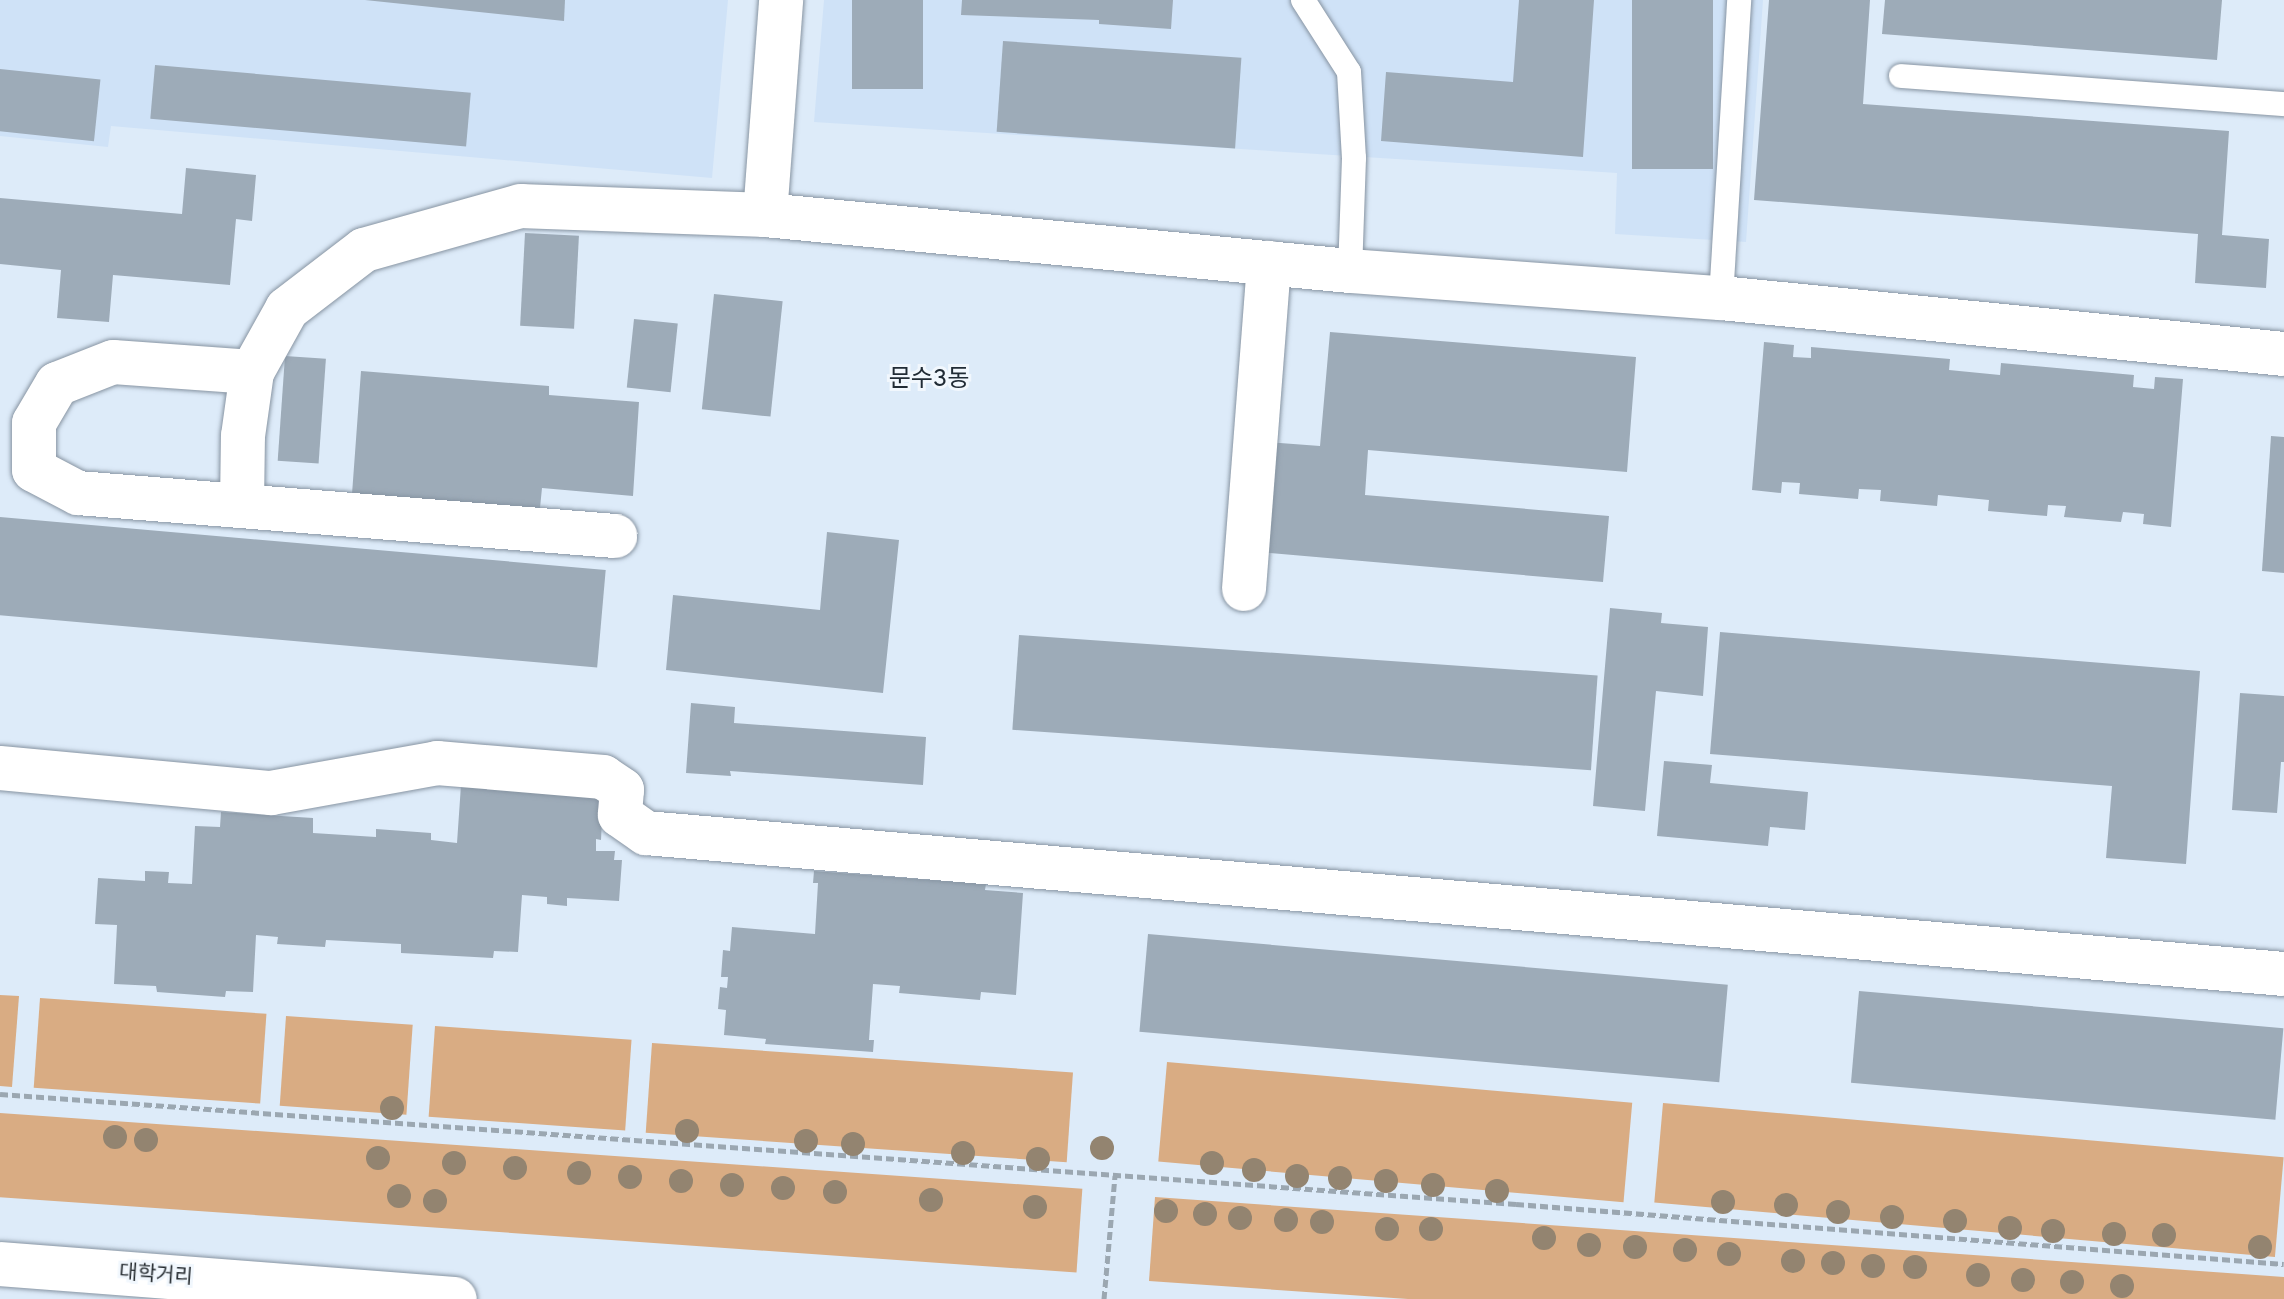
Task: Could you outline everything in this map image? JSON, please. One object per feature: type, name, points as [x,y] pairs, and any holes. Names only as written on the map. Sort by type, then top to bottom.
[{"type":"street","points":[[765,215],[781,0]]},
{"type":"street","points":[[242,505],[243,436],[252,372],[287,309],[364,250],[521,206],[765,215],[1350,271],[1721,298],[2284,354]]},
{"type":"street","points":[[1244,589],[1269,263]]},
{"type":"street","points":[[252,372],[113,362],[57,384],[34,423],[34,470],[78,493],[615,536]]},
{"type":"street","points":[[0,768],[271,793],[437,763],[603,777],[622,790],[620,815],[646,833],[2284,974]]},
{"type":"street","name":"대학거리","points":[[0,1264],[455,1299]]},
{"type":"lane","points":[[1303,0],[1349,72],[1354,158],[1350,271]]},
{"type":"lane","points":[[1721,298],[1739,0]]},
{"type":"lane","points":[[1901,76],[2284,104]]},
{"type":"path","points":[[0,1094],[2284,1264]]},
{"type":"path","points":[[1104,1299],[1115,1175]]},
{"type":"shaded area","points":[[0,0],[728,0],[712,178],[111,126],[108,147],[0,136]]},
{"type":"shaded area","points":[[824,0],[1763,0],[1746,242],[1615,234],[1617,173],[814,122]]},
{"type":"shaded area","points":[[0,995],[19,996],[12,1087],[0,1086]]},
{"type":"shaded area","points":[[40,998],[266,1014],[260,1104],[34,1088]]},
{"type":"shaded area","points":[[286,1016],[413,1025],[406,1115],[280,1106]]},
{"type":"shaded area","points":[[435,1026],[632,1040],[625,1131],[429,1117]]},
{"type":"shaded area","points":[[652,1043],[1073,1072],[1067,1162],[646,1133]]},
{"type":"shaded area","points":[[1167,1062],[1632,1103],[1624,1202],[1158,1162]]},
{"type":"shaded area","points":[[1663,1103],[2284,1157],[2275,1257],[1654,1203]]},
{"type":"shaded area","points":[[0,1113],[1082,1189],[1076,1272],[0,1197]]},
{"type":"shaded area","points":[[1155,1197],[2284,1277],[2284,1299],[1408,1299],[1149,1281]]},
{"type":"building","points":[[365,0],[565,0],[564,21]]},
{"type":"building","points":[[852,0],[923,0],[923,89],[852,89]]},
{"type":"building","points":[[962,0],[1173,0],[1171,29],[1099,24],[1099,20],[961,15]]},
{"type":"building","points":[[1519,0],[1594,0],[1583,157],[1381,141],[1386,72],[1513,82]]},
{"type":"building","points":[[1632,0],[1713,0],[1713,169],[1632,169]]},
{"type":"building","points":[[1769,0],[1870,0],[1863,104],[2229,131],[2222,235],[2269,239],[2266,288],[2195,283],[2198,234],[1754,200]]},
{"type":"building","points":[[1885,0],[2222,0],[2217,60],[1882,34]]},
{"type":"building","points":[[1003,41],[1241,58],[1235,148],[997,132]]},
{"type":"building","points":[[155,65],[471,93],[466,146],[150,119]]},
{"type":"building","points":[[0,69],[100,80],[94,141],[0,131]]},
{"type":"building","points":[[186,168],[256,175],[252,221],[236,219],[230,285],[113,275],[109,322],[57,318],[61,270],[0,264],[0,198],[182,214]]},
{"type":"building","points":[[525,233],[579,236],[574,329],[520,326]]},
{"type":"building","points":[[714,294],[783,301],[770,417],[702,409]]},
{"type":"building","points":[[634,319],[678,324],[671,392],[627,388]]},
{"type":"building","points":[[1330,332],[1636,357],[1627,472],[1368,450],[1365,495],[1609,516],[1603,582],[1258,552],[1267,442],[1320,446]]},
{"type":"building","points":[[1764,342],[1794,345],[1793,357],[1811,358],[1811,347],[1950,359],[1949,370],[2000,375],[2001,363],[2134,375],[2133,387],[2154,389],[2155,377],[2183,379],[2171,527],[2143,524],[2144,514],[2123,512],[2121,522],[2064,517],[2066,506],[2048,505],[2047,516],[1988,511],[1989,500],[1938,495],[1937,506],[1880,501],[1881,490],[1859,489],[1858,499],[1799,494],[1800,483],[1782,482],[1781,493],[1752,490]]},
{"type":"building","points":[[285,356],[326,359],[319,464],[278,461]]},
{"type":"building","points":[[361,371],[549,386],[549,395],[639,402],[633,496],[542,488],[540,508],[352,494]]},
{"type":"building","points":[[2271,436],[2284,437],[2284,573],[2262,571]]},
{"type":"building","points":[[0,517],[606,570],[597,668],[0,615]]},
{"type":"building","points":[[827,532],[899,540],[883,693],[666,670],[673,595],[820,610]]},
{"type":"building","points":[[1610,608],[1662,613],[1661,623],[1708,627],[1703,696],[1656,691],[1645,811],[1593,806]]},
{"type":"building","points":[[1720,632],[2200,671],[2186,864],[2106,858],[2112,786],[1710,754]]},
{"type":"building","points":[[1019,635],[1598,675],[1591,770],[1012,730]]},
{"type":"building","points":[[2240,693],[2284,696],[2284,762],[2281,762],[2277,813],[2232,810]]},
{"type":"building","points":[[691,703],[735,707],[734,723],[926,737],[923,785],[730,771],[731,776],[686,773]]},
{"type":"building","points":[[1664,761],[1712,765],[1710,783],[1808,792],[1805,830],[1770,827],[1768,846],[1657,836]]},
{"type":"building","points":[[461,785],[599,794],[603,800],[601,840],[596,839],[596,851],[615,851],[614,860],[622,860],[619,901],[567,898],[567,906],[547,904],[547,897],[522,895],[518,952],[494,951],[493,958],[401,953],[401,944],[326,940],[325,947],[277,944],[278,937],[256,935],[253,992],[226,991],[225,997],[157,992],[156,986],[114,984],[117,925],[95,924],[98,878],[145,881],[145,871],[169,872],[168,883],[192,884],[195,826],[220,827],[221,812],[313,818],[313,833],[376,837],[376,829],[431,833],[431,840],[457,843]]},
{"type":"building","points":[[814,871],[986,884],[985,890],[1023,893],[1016,995],[981,992],[980,1000],[899,993],[900,986],[873,984],[869,1040],[874,1040],[873,1052],[765,1044],[766,1039],[724,1035],[726,1010],[718,1009],[720,987],[727,988],[728,977],[721,977],[723,950],[730,951],[732,927],[815,934],[818,883],[813,883]]},
{"type":"building","points":[[1148,934],[1728,985],[1719,1082],[1139,1032]]},
{"type":"building","points":[[1859,991],[2283,1028],[2275,1120],[1851,1083]]},
{"type":"district","name":"문수3동","points":[[929,381]]}]
